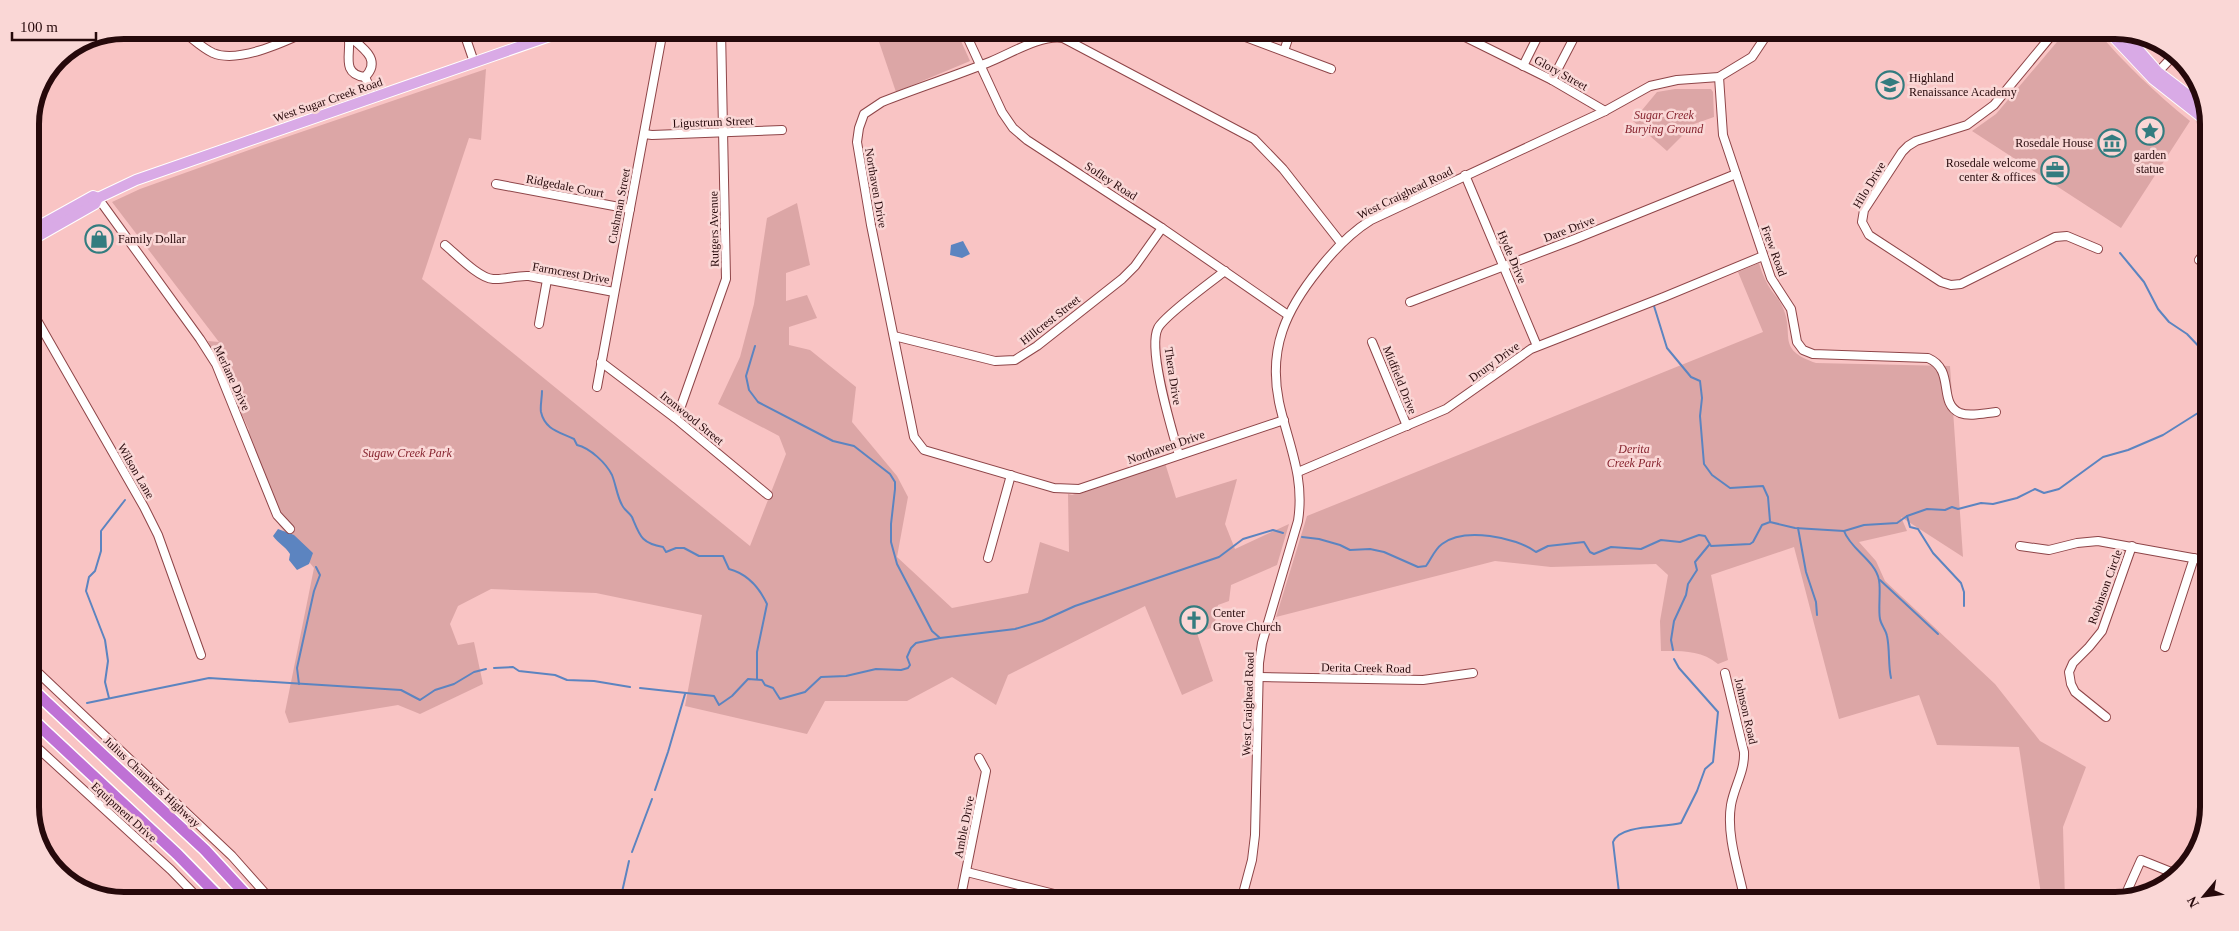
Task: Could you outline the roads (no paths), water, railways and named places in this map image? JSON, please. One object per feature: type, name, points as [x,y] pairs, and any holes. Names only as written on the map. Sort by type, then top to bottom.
[{"type":"highway","name":"Julius Chambers Highway","points":[[39,695],[205,850],[244,892]]},
{"type":"highway","points":[[39,725],[177,854],[214,892]]},
{"type":"main road","name":"West Sugar Creek Road","points":[[39,236],[95,204],[98,198],[136,180],[541,39]]},
{"type":"main road","points":[[2115,39],[2153,79],[2200,117]]},
{"type":"main road","points":[[2130,40],[2158,72],[2198,102]]},
{"type":"main road","name":"West Sugar Creek Road","points":[[39,226],[93,196],[98,198]]},
{"type":"street","points":[[194,39],[213,52],[229,56],[242,55],[286,39]]},
{"type":"street","points":[[349,39],[348,63],[352,71],[359,76],[365,76]]},
{"type":"street","points":[[354,39],[370,55],[373,61],[372,67],[365,76]]},
{"type":"street","points":[[466,39],[474,62]]},
{"type":"street","name":"Cushman Street","points":[[597,387],[662,39]]},
{"type":"street","name":"Rutgers Avenue","points":[[675,418],[722,295],[726,279],[721,39]]},
{"type":"street","name":"Sofley Road","points":[[968,39],[1002,112],[1013,128],[1027,140],[1162,228],[1288,315]]},
{"type":"street","name":"Northaven Drive","points":[[1046,39],[875,105],[864,114],[858,128],[857,142],[860,164],[914,437],[919,447],[932,453],[1059,489],[1079,489],[1284,420]]},
{"type":"street","name":"Northaven Drive","points":[[1065,39],[1254,139],[1282,169],[1341,243]]},
{"type":"street","points":[[1254,39],[1331,69]]},
{"type":"street","points":[[1284,51],[1288,39]]},
{"type":"street","name":"Glory Street","points":[[1470,39],[1552,80],[1605,110]]},
{"type":"street","points":[[1523,66],[1536,39]]},
{"type":"street","points":[[1552,80],[1573,39]]},
{"type":"street","name":"West Craighead Road","points":[[1243,892],[1252,860],[1255,835],[1260,653],[1266,625],[1298,521],[1301,496],[1298,472],[1276,385],[1275,364],[1279,341],[1288,315],[1312,278],[1341,243],[1354,232],[1386,212],[1605,110],[1650,86],[1661,83],[1719,77],[1752,57],[1764,39]]},
{"type":"street","name":"Hilo Drive","points":[[2049,39],[1983,116],[1957,130],[1916,142],[1902,152],[1864,210],[1862,222],[1869,235],[1941,282],[1951,285],[1961,284],[2055,237],[2067,236],[2098,249]]},
{"type":"street","points":[[2158,72],[2170,59]]},
{"type":"street","points":[[365,76],[374,97]]},
{"type":"street","name":"Frew Road","points":[[1719,77],[1723,135],[1771,278],[1791,309],[1794,333],[1797,342],[1803,350],[1813,354],[1928,358],[1937,364],[1944,374],[1948,398],[1953,408],[1966,414],[1996,412]]},
{"type":"street","name":"Ligustrum Street","points":[[644,134],[782,130]]},
{"type":"street","name":"Dare Drive","points":[[1410,302],[1736,174]]},
{"type":"street","name":"Hyde Drive","points":[[1465,175],[1537,346]]},
{"type":"street","name":"Ridgedale Court","points":[[496,184],[630,209]]},
{"type":"street","name":"Merlane Drive","points":[[98,198],[206,347],[225,383],[277,515],[290,529]]},
{"type":"street","name":"Hillcrest Street","points":[[894,336],[996,361],[1015,360],[1122,279],[1135,266],[1162,228]]},
{"type":"street","name":"Farmcrest Drive","points":[[444,245],[486,277],[500,279],[520,275],[614,292]]},
{"type":"street","name":"Drury Drive","points":[[1298,472],[1454,405],[1515,359],[1537,346],[1763,256]]},
{"type":"street","name":"Thera Drive","points":[[1179,455],[1162,389],[1157,350],[1157,330],[1167,318],[1225,271]]},
{"type":"street","points":[[539,324],[547,280]]},
{"type":"street","name":"Wilson Lane","points":[[39,324],[148,513],[158,535],[201,655]]},
{"type":"street","name":"Midfield Drive","points":[[1372,342],[1406,426]]},
{"type":"street","name":"Ironwood Street","points":[[602,362],[675,418],[768,495]]},
{"type":"street","points":[[988,558],[1010,475]]},
{"type":"street","points":[[2020,546],[2057,550],[2088,541],[2132,546]]},
{"type":"street","name":"Robinson Circle","points":[[2106,717],[2087,704],[2075,692],[2071,684],[2069,672],[2073,663],[2102,631],[2132,546],[2200,559]]},
{"type":"street","points":[[2165,647],[2194,558]]},
{"type":"street","name":"Derita Creek Road","points":[[1259,677],[1423,680],[1473,673]]},
{"type":"street","name":"Johnson Road","points":[[1725,673],[1744,752],[1744,763],[1734,792],[1730,814],[1744,892]]},
{"type":"street","points":[[39,674],[232,856],[264,892]]},
{"type":"street","name":"Equipment Drive","points":[[39,749],[171,870],[192,892]]},
{"type":"street","name":"Amble Drive","points":[[962,892],[986,771],[979,758]]},
{"type":"street","points":[[2127,892],[2141,860],[2170,872]]},
{"type":"street","points":[[967,872],[1046,892]]},
{"type":"water","points":[[963,241],[970,254],[962,258],[950,255],[951,245]]},
{"type":"water","points":[[278,529],[294,535],[313,553],[309,564],[297,570],[289,560],[290,554],[288,551],[273,536]]},
{"type":"waterway","points":[[2120,253],[2144,282],[2158,309],[2169,322],[2187,334],[2200,348]]},
{"type":"waterway","points":[[1654,306],[1667,348],[1691,377],[1700,381],[1702,398],[1700,416],[1704,464],[1712,475],[1730,488],[1763,486],[1768,497],[1770,521]]},
{"type":"waterway","points":[[755,346],[746,376],[749,390],[758,402],[833,441],[854,446],[890,474],[895,482],[891,542],[897,564],[932,631],[940,638]]},
{"type":"waterway","points":[[542,391],[541,412],[546,423],[554,430],[574,439],[577,445],[592,453],[606,466],[612,475],[623,507],[632,517],[642,538],[663,547],[666,552],[676,548],[684,548],[699,556],[723,556],[729,569],[742,574],[760,592],[767,604],[757,652],[757,679]]},
{"type":"waterway","points":[[1302,537],[1319,539],[1350,550],[1370,549],[1384,552],[1418,567],[1426,566],[1435,551],[1442,544],[1463,536],[1476,535],[1503,538],[1536,552],[1548,546],[1584,542],[1590,552],[1594,554],[1611,547],[1641,549],[1661,540],[1680,542],[1699,535],[1705,536],[1711,546],[1750,544],[1762,525],[1770,522],[1795,528],[1844,531],[1864,525],[1897,523],[1907,516],[1927,509],[1945,510],[1952,507],[1958,509],[1981,503],[1993,504],[2017,498],[2035,489],[2044,493],[2059,489],[2103,457],[2128,450],[2163,435],[2200,412]]},
{"type":"waterway","points":[[109,698],[105,682],[108,661],[105,640],[86,591],[89,577],[95,571],[101,551],[101,531],[125,500]]},
{"type":"waterway","points":[[1907,516],[1910,527],[1918,529],[1933,553],[1961,583],[1964,592],[1964,606]]},
{"type":"waterway","points":[[1798,528],[1806,572],[1816,602],[1817,615]]},
{"type":"waterway","points":[[640,688],[714,696],[719,705],[732,696],[748,679],[762,680],[765,685],[773,688],[780,699],[805,692],[821,677],[846,676],[876,669],[901,670],[908,668],[910,665],[907,657],[911,648],[916,643],[940,638],[1015,629],[1042,621],[1075,606],[1219,557],[1243,539],[1273,530],[1283,533]]},
{"type":"waterway","points":[[1844,531],[1847,538],[1877,573],[1880,589],[1879,615],[1887,636],[1891,678]]},
{"type":"waterway","points":[[1673,650],[1671,640],[1674,621],[1686,595],[1688,584],[1697,570],[1695,562],[1709,545]]},
{"type":"waterway","points":[[299,684],[297,668],[314,591],[320,575],[316,567]]},
{"type":"waterway","points":[[1880,580],[1938,634]]},
{"type":"waterway","points":[[1619,892],[1613,842],[1617,836],[1633,829],[1681,823],[1697,791],[1705,769],[1713,762],[1718,712],[1679,668],[1674,659]]},
{"type":"waterway","points":[[494,668],[513,667],[519,671],[555,675],[567,680],[594,681],[630,687]]},
{"type":"waterway","points":[[87,703],[209,678],[401,690],[420,700],[435,690],[454,684],[474,672],[486,669]]},
{"type":"waterway","points":[[655,790],[685,694]]},
{"type":"waterway","points":[[632,852],[652,799]]},
{"type":"waterway","points":[[622,892],[629,861]]},
{"type":"place","name":"Highland Renaissance Academy","points":[[1890,85]]},
{"type":"place","name":"garden statue","points":[[2150,131]]},
{"type":"place","name":"Rosedale House","points":[[2112,143]]},
{"type":"place","name":"Rosedale welcome center & offices","points":[[2055,170]]},
{"type":"place","name":"Family Dollar","points":[[99,239]]},
{"type":"place","name":"Center Grove Church","points":[[1194,620]]},
{"type":"park label","name":"Sugar Creek Burying Ground","points":[[1664,122]]},
{"type":"park label","name":"Sugaw Creek Park","points":[[407,453]]},
{"type":"park label","name":"Derita Creek Park","points":[[1634,456]]}]
